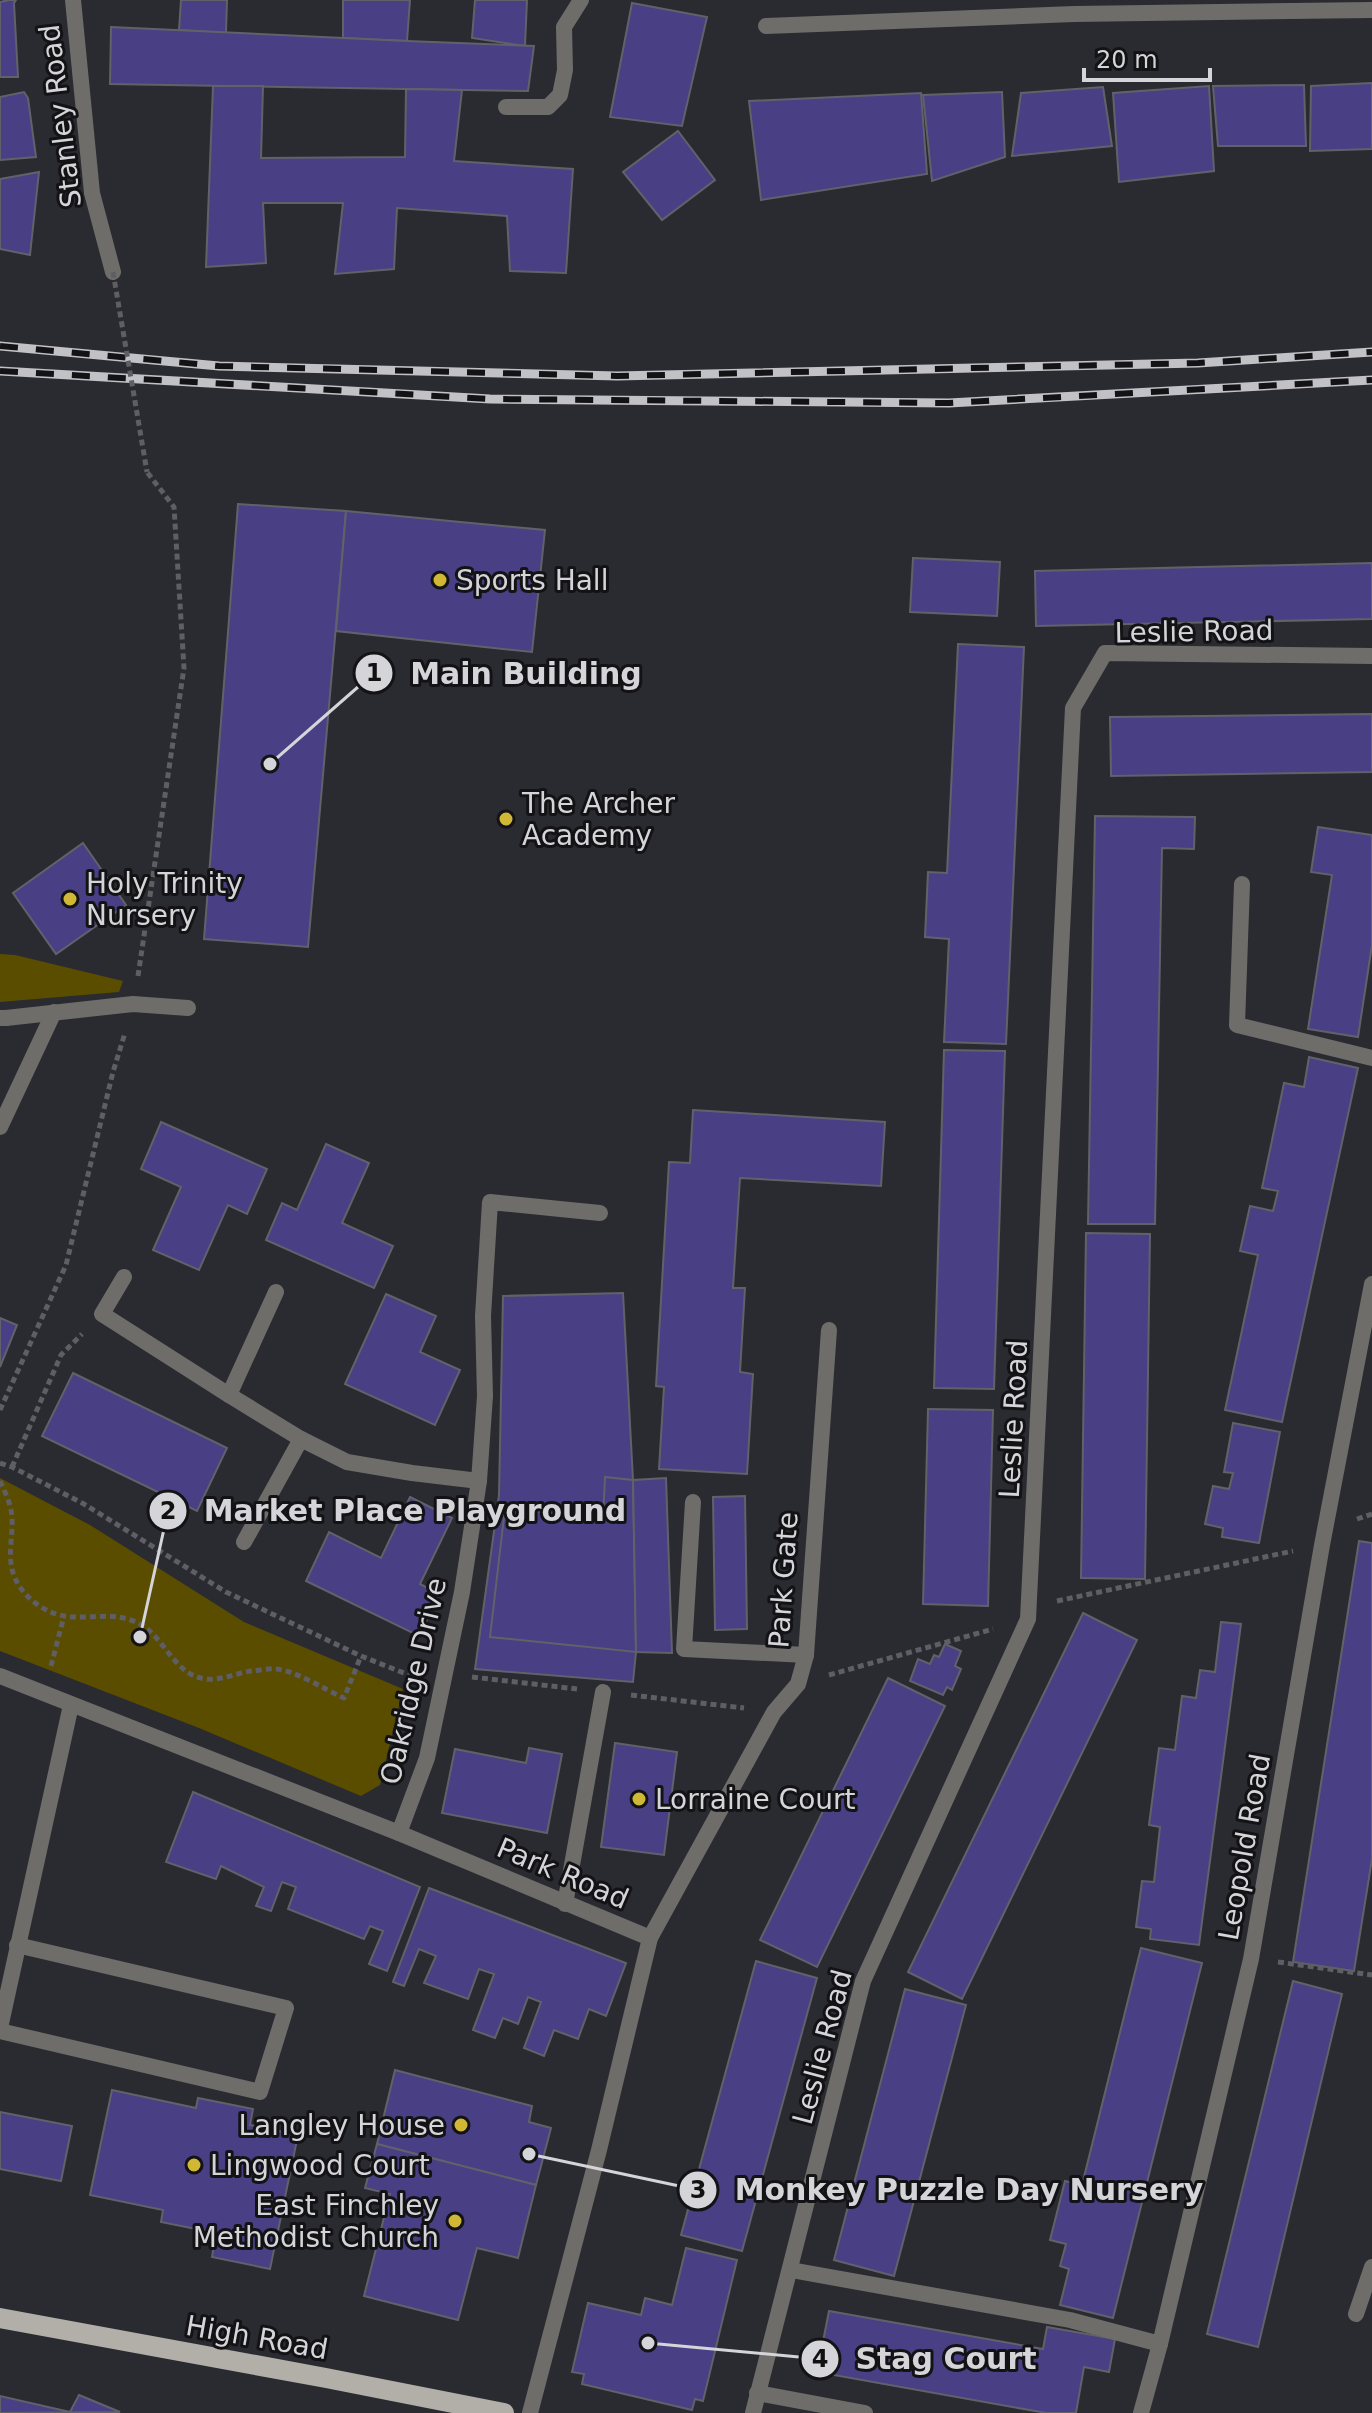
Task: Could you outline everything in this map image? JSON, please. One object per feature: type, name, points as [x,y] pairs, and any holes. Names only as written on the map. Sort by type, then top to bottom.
[{"type":"main road","name":"High Road","points":[[0,2318],[504,2413]]},
{"type":"street","name":"Stanley Road","points":[[73,0],[92,193],[113,272]]},
{"type":"street","points":[[506,107],[548,107],[560,95],[565,70],[564,27],[581,0]]},
{"type":"street","points":[[766,26],[1073,7],[1372,10]]},
{"type":"street","name":"Leslie Road","points":[[753,2413],[863,1981],[1029,1613],[1073,708],[1105,653],[1372,656]]},
{"type":"street","points":[[1242,884],[1237,1025],[1372,1058]]},
{"type":"street","points":[[3,1018],[133,1004],[188,1008]]},
{"type":"street","points":[[0,1127],[54,1012]]},
{"type":"street","name":"Oakridge Drive","points":[[399,1833],[427,1758],[462,1592],[479,1481],[485,1396],[483,1316],[490,1202],[600,1213]]},
{"type":"street","points":[[124,1277],[102,1314],[301,1439],[347,1462],[479,1481]]},
{"type":"street","name":"Leopold Road","points":[[1141,2413],[1251,1959],[1322,1545],[1372,1284]]},
{"type":"street","points":[[229,1395],[276,1292]]},
{"type":"street","name":"Park Gate","points":[[650,1938],[774,1712],[798,1684],[806,1655],[829,1330]]},
{"type":"street","points":[[244,1542],[301,1439]]},
{"type":"street","points":[[693,1502],[684,1649],[806,1655]]},
{"type":"street","name":"Park Road","points":[[0,1676],[399,1833],[650,1938],[596,2163],[530,2413]]},
{"type":"street","points":[[565,1904],[603,1692]]},
{"type":"street","points":[[17,1945],[286,2008],[260,2092],[0,2029],[17,1945],[71,1705]]},
{"type":"street","points":[[1356,2314],[1372,2267]]},
{"type":"street","points":[[791,2270],[1070,2320],[1160,2344]]},
{"type":"street","points":[[757,2393],[865,2413]]},
{"type":"path","points":[[0,1410],[66,1265],[113,1072],[133,1004],[184,668],[174,507],[147,472],[113,272]]},
{"type":"path","points":[[12,1467],[61,1355],[102,1314]]},
{"type":"path","points":[[0,1463],[84,1504],[226,1592],[361,1656],[417,1678],[445,1676]]},
{"type":"path","points":[[0,1481],[11,1510],[11,1565],[19,1586],[47,1610],[64,1616],[106,1615],[136,1622],[156,1636],[189,1674],[204,1678],[220,1679],[248,1671],[276,1669],[344,1698],[361,1656]]},
{"type":"path","points":[[798,1684],[1029,1613],[1322,1545]]},
{"type":"path","points":[[49,1670],[64,1616]]},
{"type":"path","points":[[1251,1959],[1372,1975]]},
{"type":"shaded area","points":[[0,954],[123,981],[119,992],[0,1002]]},
{"type":"shaded area","points":[[0,1478],[90,1525],[244,1622],[403,1689],[380,1785],[361,1796],[199,1728],[0,1651]]},
{"type":"building","points":[[16,0],[18,77],[0,77],[0,2]]},
{"type":"building","points":[[181,0],[227,0],[226,33],[179,30]]},
{"type":"building","points":[[343,0],[410,0],[407,41],[343,38]]},
{"type":"building","points":[[475,0],[527,0],[525,46],[472,38]]},
{"type":"building","points":[[632,3],[707,17],[682,126],[610,117]]},
{"type":"building","points":[[111,27],[534,46],[528,91],[110,84]]},
{"type":"building","points":[[1372,83],[1372,149],[1310,151],[1311,86]]},
{"type":"building","points":[[1304,85],[1306,146],[1218,146],[1213,86]]},
{"type":"building","points":[[213,86],[263,86],[261,158],[405,157],[406,89],[462,90],[454,161],[573,169],[566,273],[510,271],[507,216],[397,208],[394,269],[335,274],[343,203],[263,203],[266,263],[206,267]]},
{"type":"building","points":[[1209,86],[1214,171],[1119,182],[1113,93]]},
{"type":"building","points":[[1103,87],[1112,146],[1012,156],[1021,93]]},
{"type":"building","points":[[24,92],[28,98],[36,157],[0,160],[0,97]]},
{"type":"building","points":[[1002,92],[1005,157],[932,181],[923,95]]},
{"type":"building","points":[[921,93],[927,174],[761,200],[749,101]]},
{"type":"building","points":[[678,131],[715,180],[662,220],[623,172]]},
{"type":"building","points":[[39,172],[30,255],[0,249],[0,179]]},
{"type":"building","points":[[238,504],[346,511],[308,947],[204,939]]},
{"type":"building","name":"Sports Hall","points":[[346,511],[545,530],[532,652],[336,631]]},
{"type":"building","points":[[913,558],[1000,562],[997,616],[910,612]]},
{"type":"building","points":[[1372,563],[1372,619],[1036,626],[1035,571]]},
{"type":"building","points":[[958,644],[1024,647],[1006,1044],[944,1042],[949,939],[925,937],[928,872],[947,873]]},
{"type":"building","points":[[1372,714],[1372,772],[1111,776],[1110,717]]},
{"type":"building","points":[[1095,816],[1195,817],[1194,849],[1162,848],[1155,1224],[1088,1224]]},
{"type":"building","points":[[1318,827],[1372,835],[1372,945],[1358,1037],[1308,1029],[1332,875],[1311,872]]},
{"type":"building","name":"Holy Trinity Nursery","points":[[83,843],[126,905],[56,954],[13,893]]},
{"type":"building","points":[[944,1050],[1005,1051],[994,1389],[934,1388]]},
{"type":"building","points":[[1309,1057],[1358,1068],[1282,1422],[1225,1410],[1258,1255],[1240,1251],[1250,1206],[1273,1211],[1278,1191],[1262,1188],[1284,1083],[1304,1087]]},
{"type":"building","points":[[693,1110],[885,1122],[881,1186],[740,1178],[733,1288],[745,1288],[740,1372],[753,1374],[747,1474],[659,1469],[664,1387],[656,1386],[669,1162],[690,1163]]},
{"type":"building","points":[[161,1122],[267,1169],[247,1214],[228,1205],[199,1270],[153,1250],[181,1187],[141,1169]]},
{"type":"building","points":[[326,1144],[369,1163],[342,1223],[393,1246],[374,1288],[266,1240],[282,1203],[297,1210]]},
{"type":"building","points":[[1086,1233],[1150,1234],[1145,1579],[1081,1578]]},
{"type":"building","points":[[623,1293],[633,1480],[636,1652],[633,1682],[475,1669],[499,1495],[503,1296]]},
{"type":"building","points":[[386,1294],[436,1316],[420,1352],[460,1370],[435,1425],[345,1384]]},
{"type":"building","points":[[0,1318],[17,1325],[0,1367]]},
{"type":"building","points":[[73,1373],[227,1448],[197,1511],[42,1436]]},
{"type":"building","points":[[928,1409],[993,1410],[988,1606],[923,1604]]},
{"type":"building","points":[[1233,1423],[1280,1432],[1259,1543],[1222,1537],[1223,1528],[1205,1524],[1213,1486],[1229,1489],[1233,1473],[1224,1472]]},
{"type":"building","points":[[605,1477],[633,1480],[636,1652],[490,1637],[505,1508],[603,1519]]},
{"type":"building","points":[[666,1478],[672,1653],[636,1652],[633,1480]]},
{"type":"building","points":[[745,1496],[747,1629],[715,1630],[713,1497]]},
{"type":"building","points":[[410,1497],[452,1518],[420,1584],[439,1594],[419,1636],[306,1581],[329,1532],[381,1558]]},
{"type":"building","points":[[1359,1541],[1372,1543],[1372,1859],[1354,1971],[1293,1962]]},
{"type":"building","points":[[1083,1613],[1137,1640],[962,1999],[908,1972]]},
{"type":"building","points":[[1221,1622],[1241,1624],[1199,1945],[1150,1939],[1151,1929],[1136,1927],[1142,1881],[1154,1882],[1160,1827],[1149,1825],[1159,1748],[1175,1750],[1182,1696],[1196,1698],[1200,1670],[1215,1672]]},
{"type":"building","points":[[945,1644],[961,1651],[955,1666],[961,1669],[952,1690],[947,1687],[943,1695],[910,1681],[918,1659],[930,1664],[934,1655],[939,1657]]},
{"type":"building","points":[[888,1678],[945,1706],[817,1967],[760,1940]]},
{"type":"building","name":"Lorraine Court","points":[[615,1743],[677,1752],[664,1855],[601,1847]]},
{"type":"building","points":[[529,1748],[562,1754],[547,1833],[442,1813],[455,1749],[526,1763]]},
{"type":"building","points":[[193,1792],[420,1887],[387,1971],[369,1964],[383,1931],[370,1926],[364,1939],[288,1909],[296,1887],[282,1882],[271,1911],[256,1906],[264,1887],[221,1866],[216,1879],[166,1862]]},
{"type":"building","points":[[429,1888],[626,1963],[606,2016],[589,2009],[578,2039],[554,2030],[544,2056],[524,2048],[541,2002],[528,1997],[518,2024],[503,2018],[495,2038],[473,2030],[494,1974],[479,1969],[468,1999],[424,1983],[436,1956],[419,1949],[404,1986],[393,1982]]},
{"type":"building","points":[[1141,1948],[1202,1963],[1113,2318],[1060,2305],[1069,2269],[1060,2266],[1066,2244],[1050,2240],[1065,2181],[1082,2185]]},
{"type":"building","points":[[756,1961],[817,1978],[742,2251],[681,2235]]},
{"type":"building","points":[[1293,1981],[1342,1994],[1258,2347],[1207,2334]]},
{"type":"building","points":[[905,1989],[966,2005],[894,2276],[834,2260]]},
{"type":"building","name":"Langley House","points":[[395,2070],[532,2106],[529,2122],[551,2128],[536,2185],[377,2144]]},
{"type":"building","name":"Lingwood Court","points":[[112,2090],[196,2108],[198,2098],[253,2109],[250,2125],[298,2135],[270,2269],[212,2257],[216,2233],[161,2222],[163,2210],[90,2195]]},
{"type":"building","points":[[0,2112],[72,2126],[61,2181],[0,2169]]},
{"type":"building","name":"East Finchley Methodist Church","points":[[377,2144],[536,2185],[518,2258],[477,2248],[458,2320],[364,2296],[390,2194],[365,2188]]},
{"type":"building","points":[[686,2248],[737,2260],[703,2401],[695,2399],[692,2410],[582,2384],[584,2374],[572,2372],[588,2303],[641,2315],[645,2298],[672,2305]]},
{"type":"building","points":[[829,2311],[1043,2349],[1047,2327],[1115,2339],[1109,2372],[1084,2367],[1076,2413],[1046,2413],[817,2372]]},
{"type":"building","points":[[79,2395],[120,2412],[0,2413],[0,2396],[70,2412]]},
{"type":"railway","points":[[0,346],[219,366],[617,376],[1198,363],[1372,352]]},
{"type":"railway","points":[[0,371],[490,399],[949,403],[1372,380]]},
{"type":"place","name":"Sports Hall","points":[[440,580]]},
{"type":"place","name":"Main Building","points":[[270,764]]},
{"type":"place","name":"The Archer Academy","points":[[506,819]]},
{"type":"place","name":"Holy Trinity Nursery","points":[[70,899]]},
{"type":"place","name":"Market Place Playground","points":[[140,1637]]},
{"type":"place","name":"Lorraine Court","points":[[639,1799]]},
{"type":"place","name":"Langley House","points":[[461,2125]]},
{"type":"place","name":"Monkey Puzzle Day Nursery","points":[[529,2154]]},
{"type":"place","name":"Lingwood Court","points":[[194,2165]]},
{"type":"place","name":"East Finchley Methodist Church","points":[[455,2221]]},
{"type":"place","name":"Stag Court","points":[[648,2343]]}]
